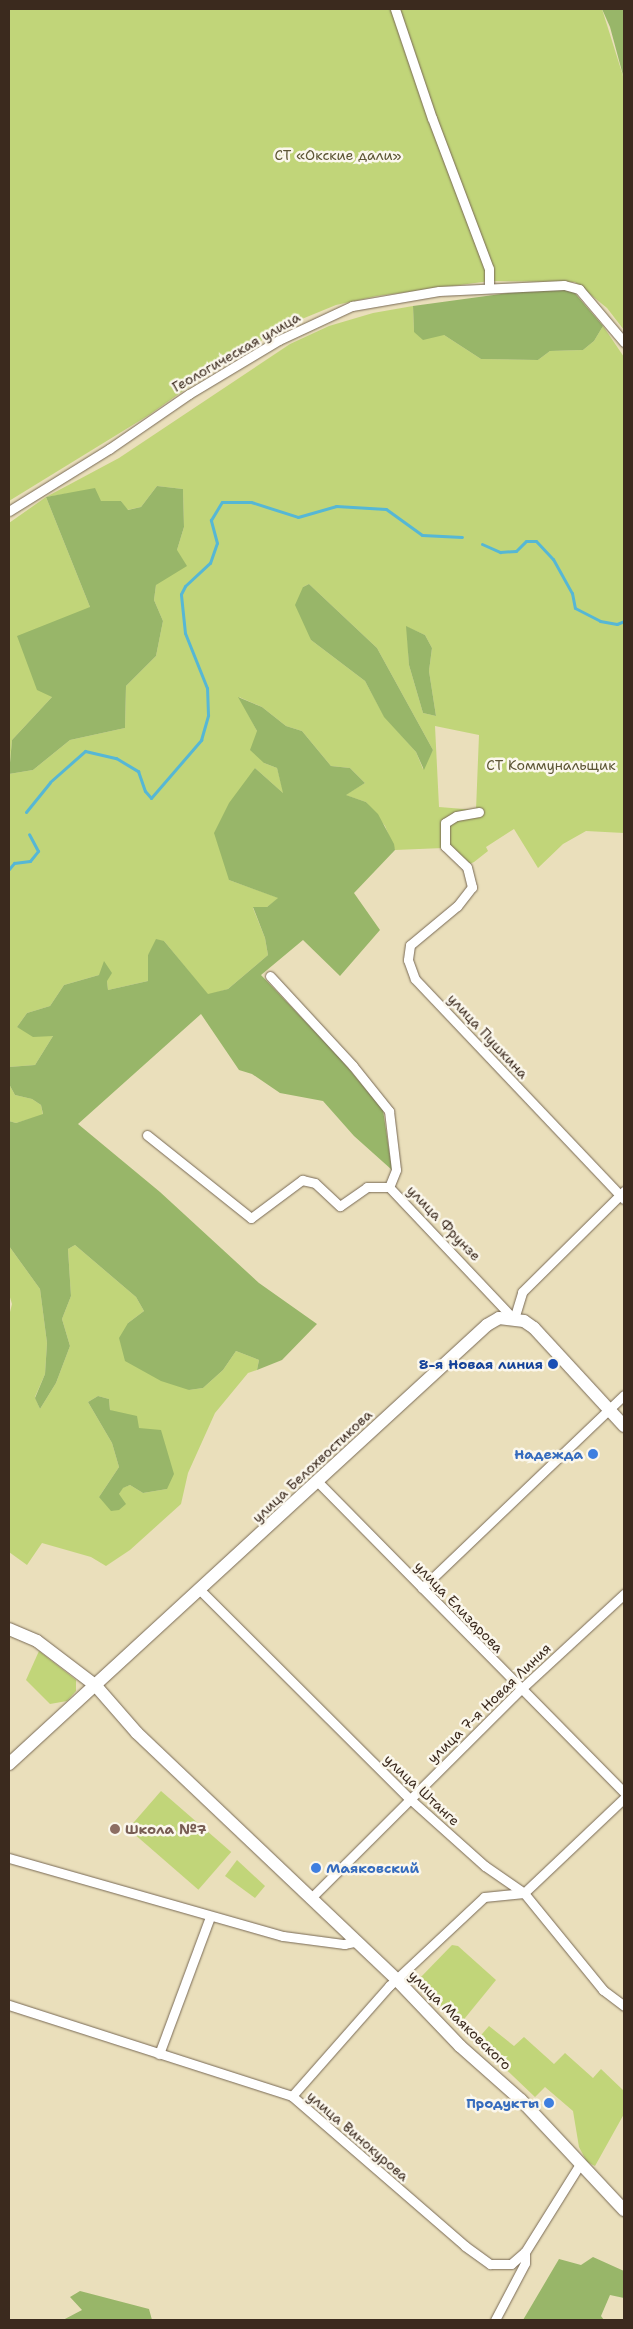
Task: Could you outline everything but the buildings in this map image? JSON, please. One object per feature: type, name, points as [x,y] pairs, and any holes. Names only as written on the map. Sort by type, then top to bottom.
[{"type":"street","points":[[396,9],[435,127],[489,269],[489,287]]},
{"type":"street","name":"Геологическая улица","points":[[9,511],[109,449],[189,394],[313,323],[352,306],[439,291],[489,287],[564,285],[580,288],[624,342]]},
{"type":"street","name":"улица Пушкина","points":[[479,812],[456,816],[445,823],[443,838],[446,846],[471,873],[472,887],[457,906],[410,945],[408,960],[415,979],[623,1195]]},
{"type":"street","points":[[270,976],[389,1111],[396,1170],[389,1187]]},
{"type":"street","name":"улица Фрунзе","points":[[147,1136],[251,1218],[302,1180],[315,1183],[340,1206],[367,1186],[389,1187],[514,1318],[534,1328],[624,1426]]},
{"type":"street","points":[[514,1318],[522,1292],[623,1195]]},
{"type":"street","name":"улица Белохвостикова","points":[[9,1764],[201,1591],[487,1325],[499,1318],[514,1318]]},
{"type":"street","points":[[422,1588],[624,1395]]},
{"type":"street","name":"улица Елизарова","points":[[318,1482],[520,1690],[624,1792]]},
{"type":"street","name":"улица Штанге","points":[[201,1591],[410,1799],[485,1866],[524,1893],[603,1990],[624,2006]]},
{"type":"street","name":"улица 7-я Новая Линия","points":[[312,1898],[520,1690],[624,1594]]},
{"type":"street","name":"улица Маяковского","points":[[9,1629],[43,1645],[96,1686],[137,1733],[312,1898],[354,1942],[396,1979],[460,2046],[521,2100],[624,2210]]},
{"type":"street","points":[[292,2096],[396,1979],[484,1896],[524,1893],[624,1798]]},
{"type":"street","points":[[9,1858],[210,1917],[283,1936],[344,1944],[354,1942]]},
{"type":"street","points":[[160,2054],[210,1917]]},
{"type":"street","name":"улица Винокурова","points":[[9,2005],[292,2096],[465,2246],[490,2264],[511,2264],[525,2252],[580,2164]]},
{"type":"street","name":"улица Винокурова","points":[[495,2320],[525,2263],[525,2252]]},
{"type":"green space","name":"СТ «Окские дали»","points":[[9,9],[602,9],[624,79],[624,330],[607,308],[575,282],[490,281],[377,296],[336,305],[297,321],[228,359],[149,415],[9,501]]},
{"type":"green space","points":[[602,9],[624,9],[624,79],[610,27]]},
{"type":"green space","points":[[545,288],[573,291],[603,326],[594,341],[583,350],[550,351],[538,360],[481,359],[444,335],[423,340],[414,332],[413,306]]},
{"type":"green space","name":"СТ Коммунальщик","points":[[413,306],[414,332],[444,335],[481,359],[538,360],[550,351],[583,350],[594,341],[603,326],[624,357],[624,833],[586,831],[563,844],[538,868],[514,829],[486,847],[488,851],[474,862],[461,868],[443,848],[395,850],[385,826],[366,802],[345,795],[365,783],[350,768],[331,766],[302,731],[286,726],[262,707],[239,697],[257,731],[264,763],[277,768],[284,794],[255,768],[229,880],[279,898],[267,907],[253,908],[265,938],[268,955],[228,989],[208,995],[164,941],[148,955],[148,981],[108,990],[107,981],[99,975],[64,985],[50,1006],[27,1013],[17,1027],[53,1036],[35,1065],[9,1067],[9,774],[33,770],[70,740],[125,728],[126,686],[156,656],[163,621],[154,600],[156,585],[177,550],[184,527],[183,489],[157,486],[141,507],[127,510],[121,501],[101,501],[71,493],[46,497],[119,458],[290,344],[329,326],[373,313]],"holes":[[[309,584],[377,648],[433,750],[423,769],[416,752],[384,716],[365,681],[311,640],[303,587]],[[407,627],[425,635],[432,648],[429,671],[436,716],[423,713],[409,665]],[[435,726],[479,735],[476,810],[439,807]]]},
{"type":"green space","points":[[157,486],[183,489],[184,527],[177,550],[187,566],[156,585],[154,600],[163,621],[156,656],[126,686],[125,728],[70,740],[33,770],[9,774],[12,740],[52,697],[37,690],[17,636],[90,607],[46,497],[95,488],[101,501],[121,501],[128,510],[141,507]]},
{"type":"green space","points":[[46,497],[90,607],[52,697],[12,740],[9,771],[9,523]]},
{"type":"green space","points":[[309,584],[377,648],[433,750],[424,770],[416,752],[384,717],[365,681],[311,640],[295,605],[303,587]]},
{"type":"green space","points":[[406,626],[425,635],[432,648],[429,671],[436,716],[423,713],[409,665]]},
{"type":"green space","points":[[238,697],[262,707],[286,726],[302,731],[331,766],[350,768],[365,783],[346,795],[366,802],[378,814],[394,844],[395,850],[354,893],[380,930],[340,976],[303,940],[261,975],[339,1057],[383,1110],[392,1170],[354,1136],[323,1101],[280,1093],[252,1074],[239,1070],[201,1014],[78,1124],[160,1192],[259,1283],[317,1324],[282,1360],[257,1370],[259,1360],[236,1351],[223,1370],[203,1388],[189,1390],[161,1381],[125,1361],[119,1338],[128,1323],[144,1311],[136,1297],[75,1245],[68,1249],[71,1296],[62,1319],[70,1346],[56,1383],[40,1409],[35,1398],[45,1374],[47,1343],[40,1289],[9,1246],[9,1121],[16,1123],[43,1114],[41,1105],[32,1099],[15,1095],[9,1084],[9,1067],[35,1065],[53,1036],[33,1037],[17,1027],[27,1013],[50,1006],[64,985],[99,975],[104,961],[112,973],[107,981],[108,990],[148,981],[148,955],[156,939],[164,941],[208,994],[228,989],[268,955],[265,938],[253,907],[267,907],[278,898],[229,880],[214,833],[229,803],[255,768],[283,793],[277,768],[264,763],[250,750],[257,731]]},
{"type":"green space","points":[[9,1084],[15,1095],[32,1099],[41,1105],[43,1115],[16,1123],[9,1121]]},
{"type":"green space","points":[[75,1245],[136,1297],[144,1311],[128,1323],[189,1390],[203,1388],[223,1370],[236,1351],[259,1360],[257,1370],[248,1373],[215,1413],[188,1473],[181,1504],[130,1550],[106,1566],[91,1557],[42,1543],[27,1565],[9,1552],[9,1316],[12,1304],[9,1294],[9,1246],[40,1289],[47,1343],[45,1374],[35,1397],[40,1409],[56,1383],[70,1346],[62,1319],[71,1296],[68,1249]],"holes":[[[98,1396],[109,1399],[110,1410],[139,1428],[167,1489],[143,1493],[130,1485],[122,1488],[119,1494],[99,1497],[119,1467],[112,1443],[88,1402]]]},
{"type":"green space","points":[[98,1396],[109,1399],[110,1410],[137,1416],[139,1428],[161,1430],[174,1474],[167,1489],[143,1493],[130,1485],[123,1488],[119,1494],[126,1504],[119,1510],[111,1511],[99,1497],[119,1467],[112,1443],[88,1402]]},
{"type":"green space","points":[[39,1651],[76,1680],[76,1691],[67,1701],[50,1704],[26,1680]]},
{"type":"green space","points":[[161,1791],[231,1852],[198,1890],[128,1829]]},
{"type":"green space","points":[[237,1860],[265,1886],[255,1898],[225,1876]]},
{"type":"green space","points":[[452,1945],[458,1946],[496,1980],[461,2023],[433,2000],[419,1979]]},
{"type":"green space","points":[[489,2026],[514,2046],[524,2037],[554,2064],[565,2053],[593,2078],[601,2069],[624,2091],[624,2114],[595,2166],[587,2162],[579,2147],[573,2111],[545,2087],[535,2097],[476,2041]]},
{"type":"green space","points":[[593,2257],[624,2271],[624,2298],[610,2295],[601,2316],[604,2320],[523,2320],[559,2259],[581,2265]]},
{"type":"green space","points":[[80,2291],[149,2309],[152,2320],[63,2320],[82,2310],[70,2297]]},
{"type":"waterway","points":[[26,812],[50,782],[85,751],[116,758],[138,771],[145,791],[151,798],[201,740],[208,715],[207,688],[185,633],[181,594],[185,586],[210,563],[217,543],[211,520],[222,502],[251,502],[298,517],[336,506],[386,509],[422,535],[462,537]]},
{"type":"waterway","points":[[482,544],[500,552],[516,551],[526,541],[536,541],[553,559],[572,593],[575,608],[600,621],[617,624],[624,621]]},
{"type":"waterway","points":[[9,869],[14,863],[30,861],[38,851],[29,834]]},
{"type":"place","name":"8-я Новая линия","points":[[553,1364]]},
{"type":"place","name":"Надежда","points":[[593,1454]]},
{"type":"place","name":"Школа №7","points":[[115,1829]]},
{"type":"place","name":"Маяковский","points":[[316,1868]]},
{"type":"place","name":"Продукты","points":[[549,2103]]}]
